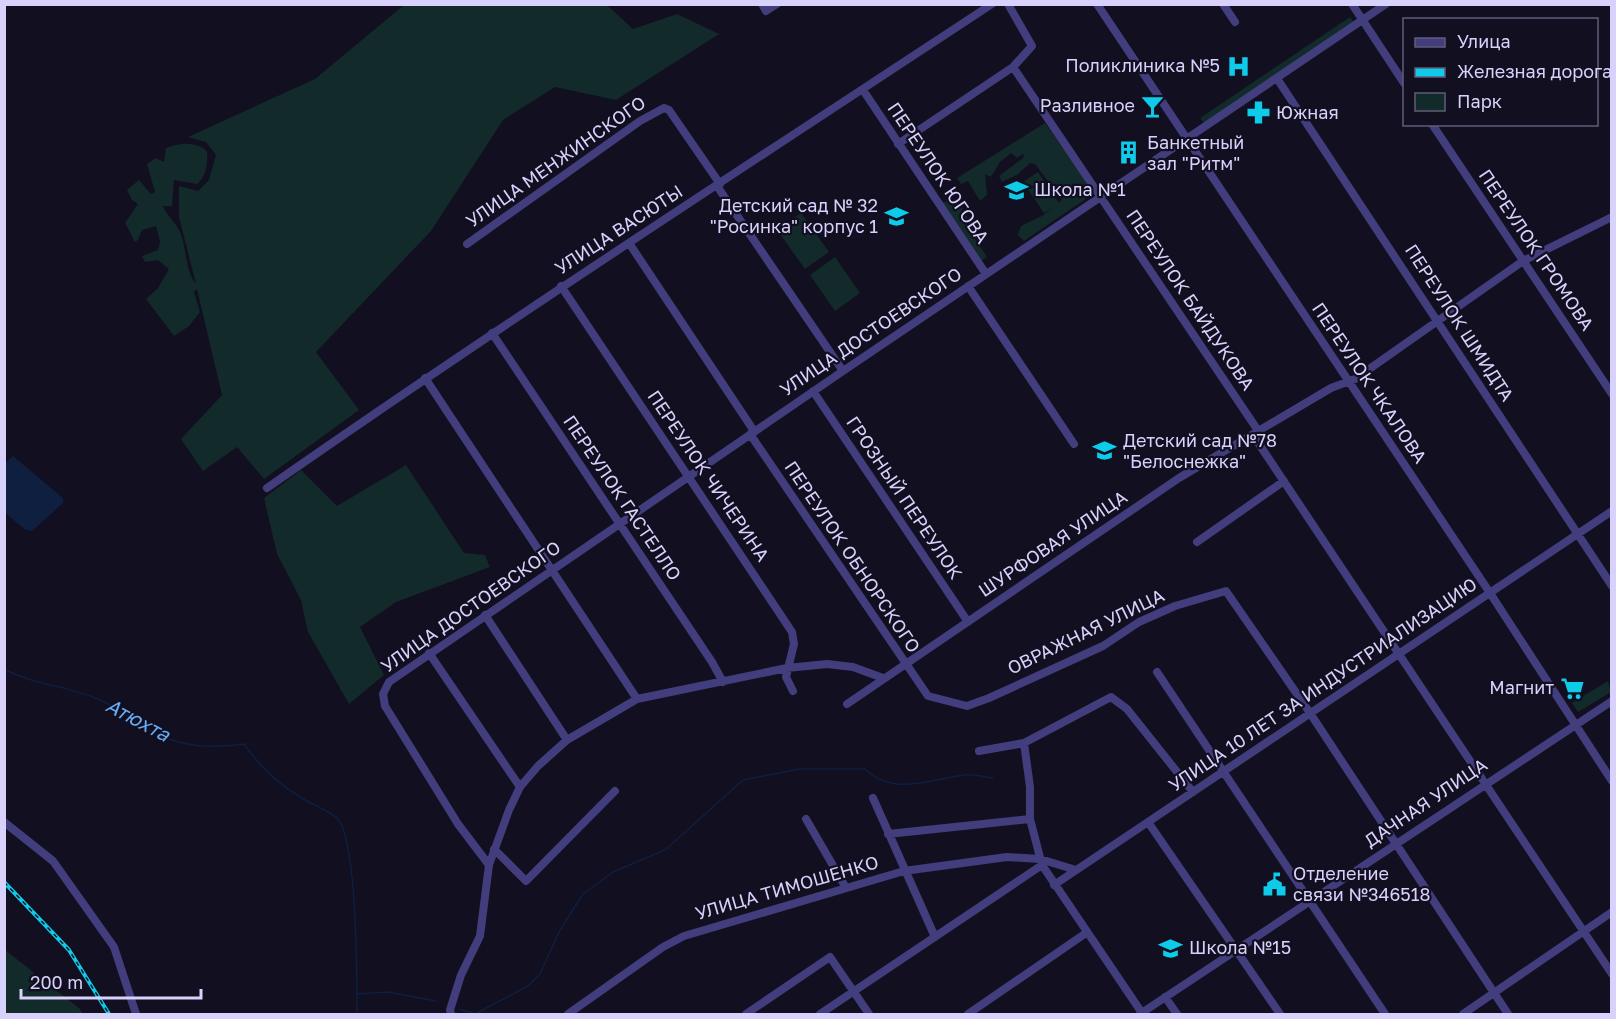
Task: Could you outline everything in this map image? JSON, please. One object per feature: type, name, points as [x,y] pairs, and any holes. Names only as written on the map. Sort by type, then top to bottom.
[{"type":"street","points":[[764,8],[777,4]]},
{"type":"street","name":"УЛИЦА ВАСЮТЫ","points":[[267,488],[561,286],[719,185],[992,4]]},
{"type":"street","points":[[898,144],[1013,67],[1032,46],[1008,4]]},
{"type":"street","name":"ПЕРЕУЛОК ЧКАЛОВА","points":[[1097,4],[1490,593],[1611,781]]},
{"type":"street","points":[[1223,4],[1235,22]]},
{"type":"street","points":[[1352,4],[1403,82]]},
{"type":"street","name":"УЛИЦА ДОСТОЕВСКОГО","points":[[489,865],[458,824],[384,706],[383,694],[389,682],[813,391],[1278,80],[1386,4]]},
{"type":"street","name":"ПЕРЕУЛОК БАЙДУКОВА","points":[[1013,67],[1611,974]]},
{"type":"street","name":"ПЕРЕУЛОК ШМИДТА","points":[[1278,80],[1611,586]]},
{"type":"street","name":"ПЕРЕУЛОК ЮГОВА","points":[[863,90],[986,274]]},
{"type":"street","name":"УЛИЦА МЕНЖИНСКОГО","points":[[467,244],[640,121],[664,108],[669,110],[719,185]]},
{"type":"street","name":"ПЕРЕУЛОК ГРОМОВА","points":[[1433,126],[1611,394]]},
{"type":"street","points":[[719,185],[843,371]]},
{"type":"street","name":"ШУРФОВАЯ УЛИЦА","points":[[847,704],[1179,478],[1347,381],[1356,379],[1523,261],[1611,217]]},
{"type":"street","name":"ПЕРЕУЛОК ОБНОРСКОГО","points":[[629,243],[904,665],[928,696]]},
{"type":"street","name":"ПЕРЕУЛОК ЧИЧЕРИНА","points":[[561,286],[792,632],[794,644],[786,677],[793,691]]},
{"type":"street","points":[[968,286],[1074,444]]},
{"type":"street","name":"ПЕРЕУЛОК ГАСТЕЛЛО","points":[[492,333],[712,662],[723,682]]},
{"type":"street","points":[[425,378],[638,699]]},
{"type":"street","name":"ГРОЗНЫЙ ПЕРЕУЛОК","points":[[813,391],[968,622]]},
{"type":"street","points":[[1197,542],[1284,481]]},
{"type":"street","name":"УЛИЦА 10 ЛЕТ ЗА ИНДУСТРИАЛИЗАЦИЮ","points":[[1054,885],[1611,511]]},
{"type":"street","name":"ОВРАЖНАЯ УЛИЦА","points":[[928,696],[967,706],[1103,646],[1139,622],[1175,606],[1226,591],[1310,713]]},
{"type":"street","points":[[485,615],[567,740]]},
{"type":"street","points":[[429,653],[520,787]]},
{"type":"street","points":[[450,1012],[461,975],[480,936],[489,865],[520,787],[538,766],[567,740],[638,699],[787,668],[827,664],[853,667],[883,678]]},
{"type":"street","points":[[1157,672],[1385,1014]]},
{"type":"street","points":[[979,752],[1024,743],[1112,697],[1127,709],[1193,792]]},
{"type":"street","name":"ДАЧНАЯ УЛИЦА","points":[[1141,1014],[1236,948],[1611,701]]},
{"type":"street","points":[[1310,713],[1508,1014]]},
{"type":"street","points":[[1024,743],[1030,787],[1030,819],[1041,862],[1141,1014]]},
{"type":"street","points":[[494,849],[526,881],[615,791]]},
{"type":"street","points":[[873,798],[935,938]]},
{"type":"street","points":[[806,819],[846,888]]},
{"type":"street","name":"УЛИЦА ТИМОШЕНКО","points":[[888,834],[1030,819]]},
{"type":"street","points":[[4,822],[53,861],[114,947],[136,1014]]},
{"type":"street","points":[[1148,822],[1280,1014]]},
{"type":"street","name":"УЛИЦА ТИМОШЕНКО","points":[[568,1014],[663,947],[684,936],[846,888],[904,872],[1007,857],[1076,870]]},
{"type":"street","points":[[820,1014],[935,938],[1041,862]]},
{"type":"street","points":[[1463,1014],[1611,912]]},
{"type":"street","points":[[968,1014],[1086,933]]},
{"type":"street","points":[[746,1014],[830,957],[869,1014]]},
{"type":"street","points":[[1165,997],[1177,1014]]},
{"type":"green space","points":[[404,5],[607,5],[633,29],[677,14],[719,34],[616,100],[555,87],[503,120],[431,231],[316,352],[359,410],[264,479],[237,447],[203,471],[181,439],[222,395],[197,289],[194,292],[200,312],[189,326],[174,336],[146,299],[158,288],[169,269],[158,260],[145,262],[142,256],[158,250],[160,242],[156,226],[142,230],[135,242],[125,223],[138,204],[132,200],[127,190],[139,180],[151,194],[155,192],[147,164],[156,158],[164,162],[166,148],[187,144],[207,151],[203,177],[197,184],[174,180],[172,206],[163,206],[181,234],[188,267],[196,284],[179,217],[179,186],[198,191],[209,180],[216,155],[206,142],[188,137],[315,79]]},
{"type":"green space","points":[[1350,17],[1355,24],[1205,124],[1200,118]]},
{"type":"green space","points":[[1045,123],[1092,189],[1093,194],[1024,241],[1018,235],[1021,226],[1042,216],[1062,200],[1035,164],[1030,163],[1017,175],[1002,182],[999,176],[1023,158],[1024,154],[1017,158],[1011,153],[1000,162],[991,177],[985,174],[987,195],[980,201],[968,181],[961,184],[957,178]]},
{"type":"green space","points":[[1038,172],[1059,203],[1044,213],[1023,182]]},
{"type":"green space","points":[[940,202],[958,202],[970,221],[969,230],[987,257],[980,262]]},
{"type":"green space","points":[[801,213],[829,252],[805,269],[777,230]]},
{"type":"green space","points":[[835,257],[860,293],[835,311],[810,275]]},
{"type":"green space","points":[[406,465],[464,553],[485,555],[490,567],[396,602],[360,627],[384,675],[349,704],[308,632],[301,600],[277,554],[264,498],[301,470],[337,506]]},
{"type":"green space","points":[[1608,681],[1611,692],[1578,712],[1572,703]]},
{"type":"green space","points":[[4,949],[80,1009],[83,1014],[5,1014]]},
{"type":"water","points":[[13,456],[63,498],[63,503],[32,531],[26,530],[5,513],[5,463]]},
{"type":"waterway","name":"Атюхта","points":[[4,669],[27,679],[100,700],[148,729],[177,742],[210,746],[244,744],[278,782],[337,818],[344,831],[352,881],[357,1014]]},
{"type":"waterway","points":[[460,1009],[475,1014],[528,986],[540,974],[560,930],[583,894],[613,872],[665,850],[743,780],[800,769],[865,769],[876,777],[900,784],[965,775],[993,778]]},
{"type":"waterway","points":[[357,994],[388,992],[436,1001]]},
{"type":"railway","points":[[4,882],[69,950],[109,1014]]},
{"type":"place","name":"Поликлиника №5","points":[[1238,66]]},
{"type":"place","name":"Разливное","points":[[1153,106]]},
{"type":"place","name":"Южная","points":[[1258,113]]},
{"type":"place","name":"Банкетный зал \"Ритм\"","points":[[1129,153]]},
{"type":"place","name":"Школа №1","points":[[1016,190]]},
{"type":"place","name":"Детский сад № 32 \"Росинка\" корпус 1","points":[[896,216]]},
{"type":"place","name":"Детский сад №78 \"Белоснежка\"","points":[[1105,451]]},
{"type":"place","name":"Магнит","points":[[1572,688]]},
{"type":"place","name":"Отделение связи №346518","points":[[1275,884]]},
{"type":"place","name":"Школа №15","points":[[1171,948]]}]
